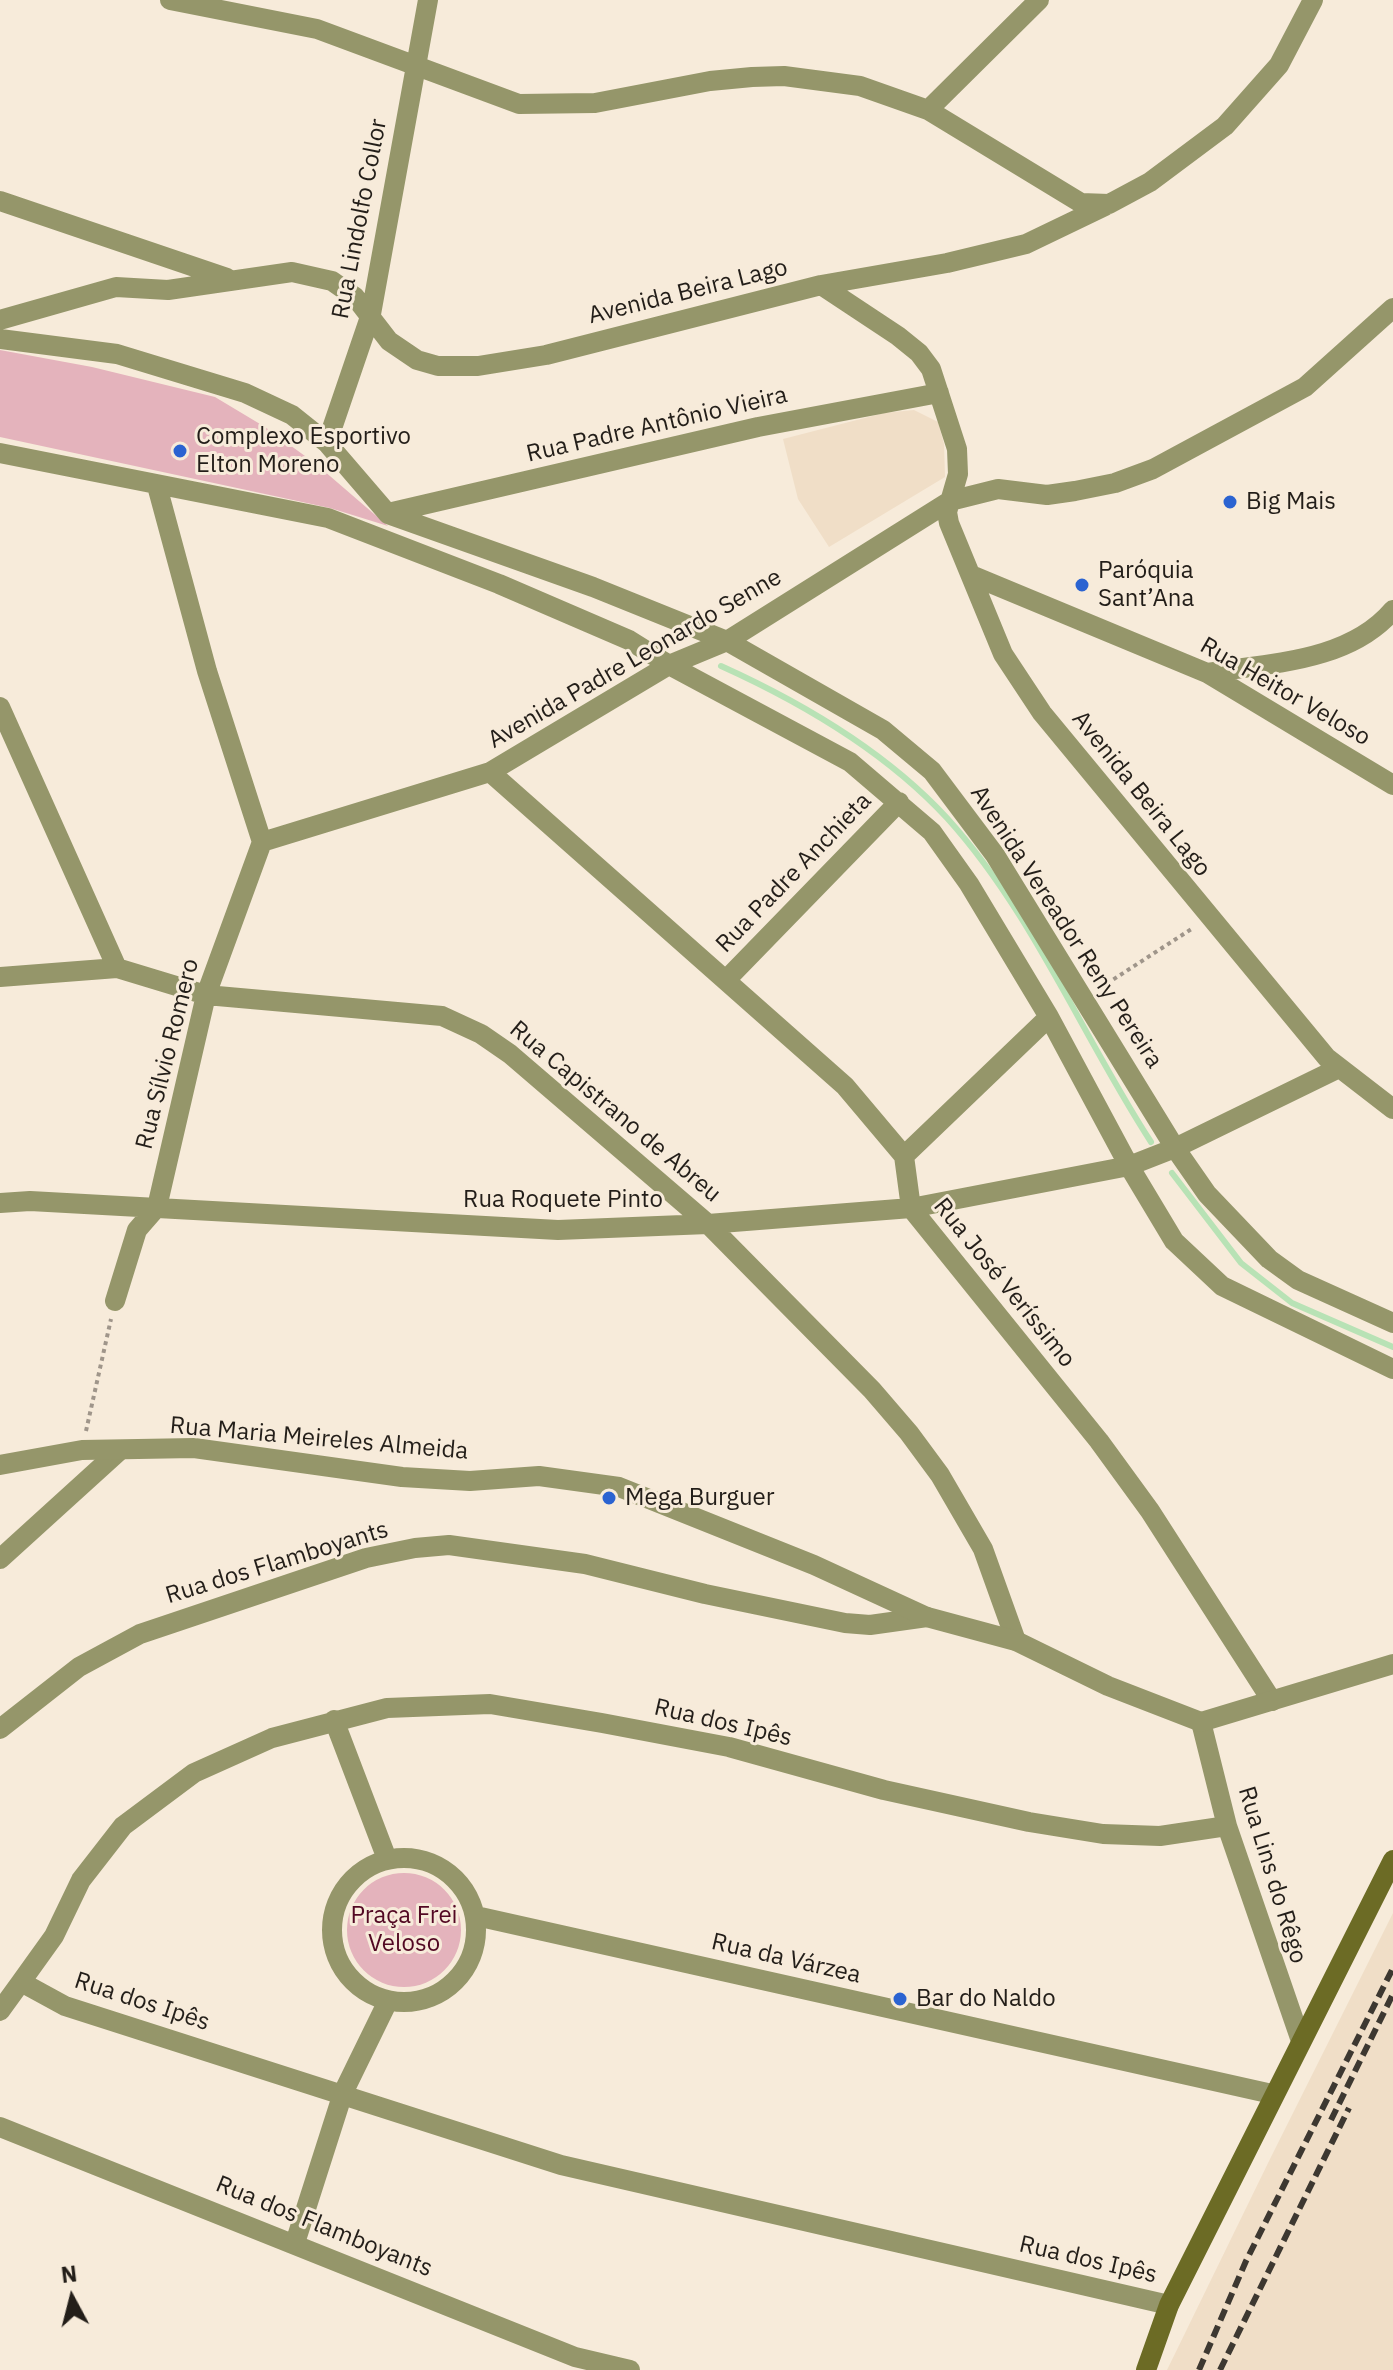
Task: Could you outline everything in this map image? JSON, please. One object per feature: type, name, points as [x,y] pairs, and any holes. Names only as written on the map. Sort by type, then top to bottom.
[{"type":"main road","points":[[1146,2370],[1169,2305],[1272,2094],[1393,1860]]},
{"type":"street","points":[[170,0],[317,29],[519,104],[595,103],[710,81],[784,76],[860,86],[928,110],[1081,203],[1109,204]]},
{"type":"street","name":"Rua Lindolfo Collor","points":[[327,443],[371,314],[428,0]]},
{"type":"street","points":[[928,110],[1039,0]]},
{"type":"street","points":[[821,285],[1026,244],[1109,204],[1195,150],[1233,117],[1279,65],[1313,0]]},
{"type":"street","points":[[0,201],[229,278]]},
{"type":"street","name":"Avenida Beira Lago","points":[[0,320],[116,287],[168,290],[278,272],[310,274],[332,281],[371,314],[389,341],[417,360],[438,366],[478,366],[546,355],[821,285],[919,353],[931,369],[958,462],[949,523],[1003,654],[1042,713],[1327,1058],[1393,1109]]},
{"type":"street","name":"Avenida Padre Leonardo Senne","points":[[262,842],[490,772],[669,665],[727,641],[950,501],[998,489],[1047,495],[1075,491],[1115,483],[1153,469],[1305,387],[1393,308]]},
{"type":"street","name":"Avenida Vereador Reny Pereira","points":[[0,339],[117,354],[245,393],[292,415],[327,443],[388,514],[593,587],[727,641],[883,730],[932,771],[995,855],[1175,1148],[1207,1194],[1269,1259],[1298,1280],[1393,1323]]},
{"type":"street","name":"Rua Padre Antônio Vieira","points":[[388,514],[758,427],[939,393]]},
{"type":"street","points":[[0,453],[328,518],[629,640],[669,665],[850,762],[932,832],[969,884],[1049,1017],[1129,1166],[1174,1241],[1222,1286],[1393,1369]]},
{"type":"street","points":[[157,486],[207,671],[262,842]]},
{"type":"street","name":"Rua Heitor Veloso","points":[[971,575],[1207,673],[1393,785]]},
{"type":"street","points":[[1207,673],[1348,645],[1372,632],[1393,610]]},
{"type":"street","points":[[0,707],[117,968],[0,977]]},
{"type":"street","points":[[490,772],[845,1086],[904,1156],[1049,1017]]},
{"type":"street","name":"Rua Padre Anchieta","points":[[726,980],[899,802]]},
{"type":"street","name":"Rua Sílvio Romero","points":[[115,1301],[137,1230],[157,1207],[206,995],[262,842]]},
{"type":"street","name":"Rua Capistrano de Abreu","points":[[117,968],[206,995],[456,1020],[510,1054],[708,1224],[872,1390],[940,1475],[983,1549],[1016,1641]]},
{"type":"street","name":"Rua Roquete Pinto","points":[[0,1203],[157,1207],[558,1230],[708,1224],[911,1208],[1129,1166],[1175,1148],[1339,1068]]},
{"type":"street","name":"Rua José Veríssimo","points":[[904,1156],[911,1208],[1108,1452],[1150,1511],[1272,1701]]},
{"type":"street","name":"Rua Maria Meireles Almeida","points":[[0,1465],[82,1450],[194,1448],[402,1477],[470,1481],[539,1476],[619,1487],[814,1565],[927,1617],[1016,1641],[1108,1686],[1201,1722]]},
{"type":"street","points":[[0,1559],[119,1451]]},
{"type":"street","name":"Rua dos Flamboyants","points":[[0,1729],[79,1667],[140,1634],[366,1558],[415,1548],[449,1545],[585,1564],[705,1594],[845,1623],[870,1625],[927,1617]]},
{"type":"street","points":[[1201,1722],[1393,1664]]},
{"type":"street","name":"Rua dos Ipês","points":[[1169,2305],[561,2165],[65,2006],[21,1982],[54,1936],[81,1880],[123,1826],[194,1773],[272,1738],[387,1708],[490,1704],[729,1747],[884,1790],[1029,1822],[1103,1834],[1160,1836],[1227,1826]]},
{"type":"street","points":[[334,1720],[387,1859]]},
{"type":"street","name":"Rua Lins do Rêgo","points":[[1201,1722],[1227,1826],[1301,2041]]},
{"type":"street","points":[[410,1857],[433,1863],[453,1875],[468,1894],[476,1916],[477,1939],[470,1962],[456,1981],[436,1996],[412,2002],[388,2001],[365,1991],[347,1974],[335,1953],[331,1929],[336,1905],[347,1884],[365,1869],[387,1859],[410,1857]]},
{"type":"street","name":"Rua da Várzea","points":[[476,1916],[1272,2094]]},
{"type":"street","points":[[0,2011],[21,1982]]},
{"type":"street","points":[[295,2243],[343,2093],[388,2001]]},
{"type":"street","name":"Rua dos Flamboyants","points":[[0,2127],[575,2357],[630,2370]]},
{"type":"path","points":[[1085,998],[1209,917]]},
{"type":"path","points":[[82,1450],[115,1301]]},
{"type":"shaded area","points":[[914,410],[938,422],[944,444],[945,477],[829,547],[798,499],[783,439],[884,413]]},
{"type":"shaded area","points":[[1393,1913],[1393,2370],[1167,2370],[1270,2159]]},
{"type":"green space","name":"Complexo Esportivo Elton Moreno","points":[[0,350],[92,367],[215,397],[265,427],[316,464],[388,526],[330,508],[0,437]]},
{"type":"green space","name":"Praça Frei Veloso","points":[[404,1873],[426,1878],[444,1890],[456,1908],[461,1930],[456,1952],[444,1970],[426,1982],[404,1987],[382,1982],[364,1970],[352,1952],[347,1930],[352,1908],[364,1890],[382,1878]]},
{"type":"waterway","points":[[721,666],[782,696],[842,731],[897,771],[947,818],[978,855],[1031,934],[1151,1142]]},
{"type":"waterway","points":[[1172,1173],[1241,1263],[1292,1303],[1393,1347]]},
{"type":"railway","points":[[1199,2370],[1246,2261],[1393,1968]]},
{"type":"railway","points":[[1331,2120],[1393,1994]]},
{"type":"railway","points":[[1220,2370],[1349,2108]]},
{"type":"place","name":"Complexo Esportivo Elton Moreno","points":[[180,451]]},
{"type":"place","name":"Big Mais","points":[[1230,502]]},
{"type":"place","name":"Paróquia Sant’Ana","points":[[1082,585]]},
{"type":"place","name":"Mega Burguer","points":[[609,1498]]},
{"type":"place","name":"Bar do Naldo","points":[[900,1999]]}]
